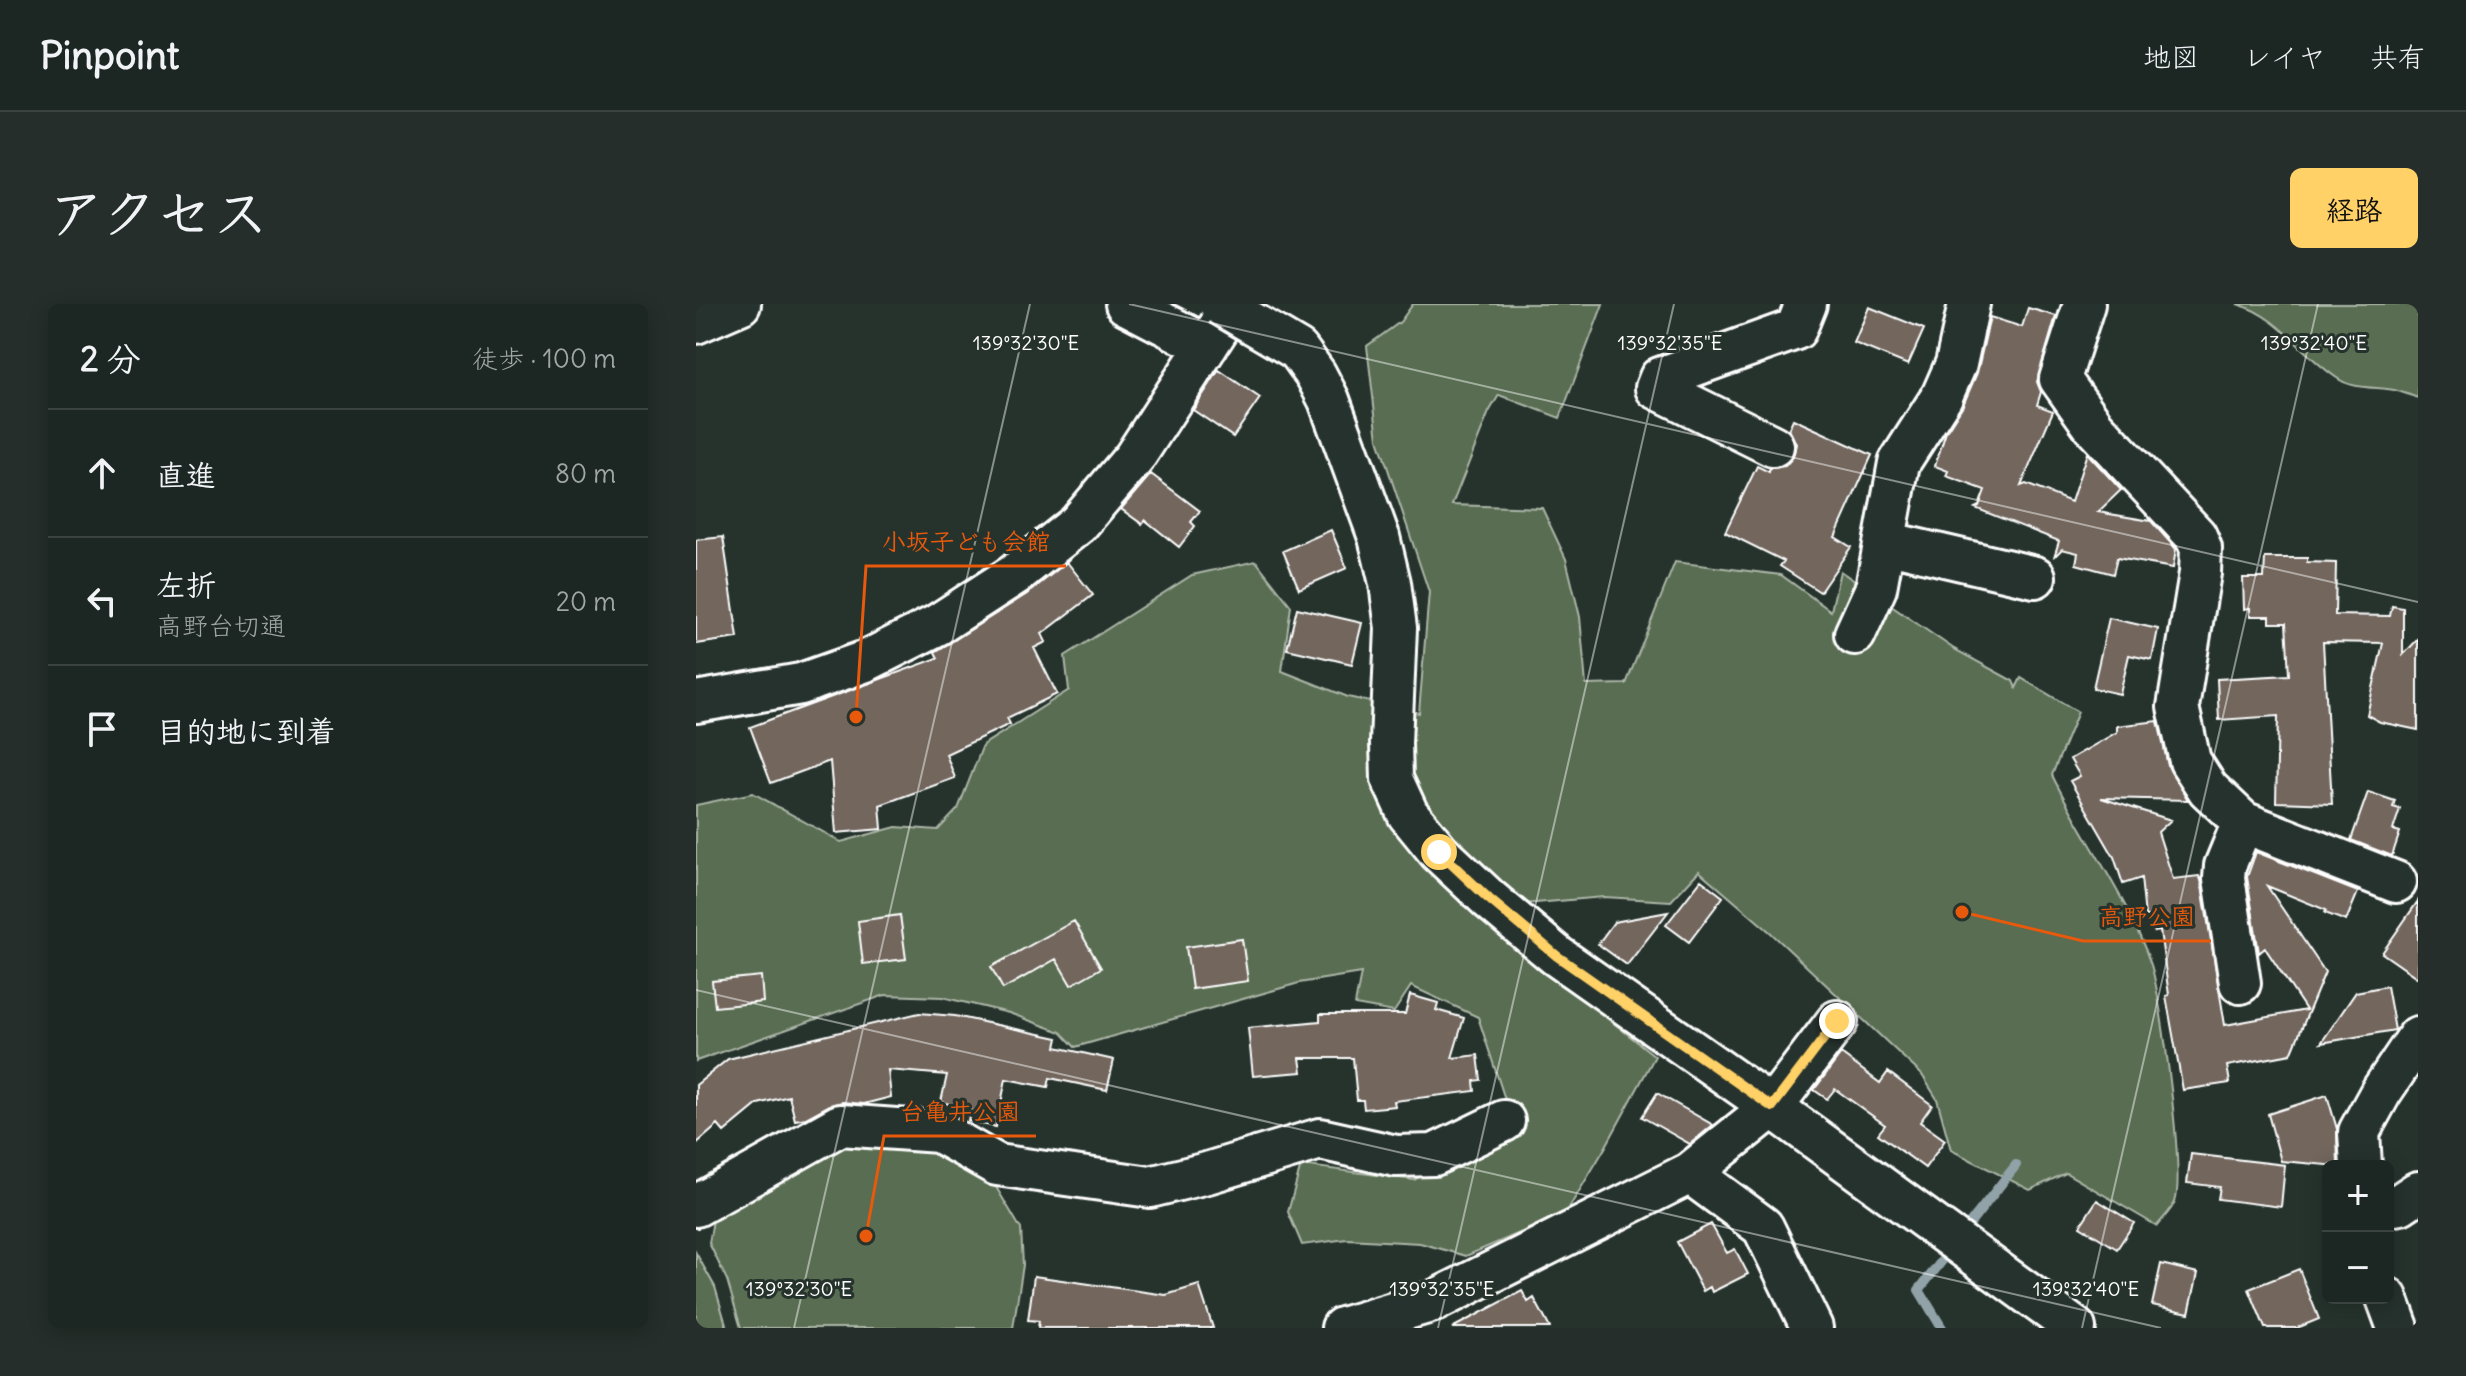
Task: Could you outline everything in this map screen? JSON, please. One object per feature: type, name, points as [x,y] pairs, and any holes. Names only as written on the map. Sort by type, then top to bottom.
[{"type":"street","points":[[696,323],[740,304]]},
{"type":"street","points":[[1126,304],[1207,346]]},
{"type":"street","points":[[1220,304],[1298,350],[1329,400],[1379,537],[1390,583],[1396,628],[1392,779],[1408,814],[1439,852],[1551,951],[1772,1107],[2075,1328]]},
{"type":"street","points":[[696,702],[801,684],[866,661],[937,625],[1014,575],[1078,524],[1134,458],[1234,304]]},
{"type":"street","points":[[1773,446],[1656,388],[1660,378],[1796,329],[1806,304]]},
{"type":"street","points":[[1855,634],[1876,588],[1899,463],[1942,396],[1956,364],[1969,304]]},
{"type":"street","points":[[2084,304],[2060,379],[2095,428],[2196,536],[2201,548],[2200,573],[2178,707],[2190,761],[2208,789],[2243,822],[2396,882]]},
{"type":"street","points":[[1885,542],[2035,577]]},
{"type":"street","points":[[2240,983],[2224,878],[2225,866],[2243,822]]},
{"type":"street","points":[[1342,1328],[1434,1301],[1690,1173],[1772,1107],[1837,1021]]},
{"type":"street","points":[[2361,1160],[2359,1132],[2381,1092],[2418,1037]]},
{"type":"street","points":[[696,1206],[840,1125],[939,1132],[997,1165],[1150,1187],[1320,1139],[1396,1156],[1434,1155],[1504,1121]]},
{"type":"street","points":[[1690,1173],[1763,1227],[1812,1328]]},
{"type":"street","points":[[2394,1205],[2418,1192]]},
{"type":"street","points":[[2389,1304],[2398,1328]]},
{"type":"green space","points":[[1413,304],[1603,304],[1560,418],[1499,395],[1489,412],[1452,505],[1542,508],[1566,559],[1580,617],[1586,685],[1626,684],[1675,562],[1781,575],[1831,611],[1840,571],[1954,649],[2013,681],[2016,688],[2021,678],[2078,712],[2052,775],[2118,892],[2141,940],[2151,965],[2160,1011],[2174,1123],[2177,1186],[2174,1205],[2157,1226],[2066,1173],[2030,1190],[1951,1150],[1937,1099],[1922,1075],[1770,932],[1699,871],[1671,901],[1604,897],[1524,904],[1508,939],[1655,1056],[1566,1213],[1466,1256],[1420,1243],[1347,1239],[1302,1245],[1288,1212],[1301,1165],[1414,1180],[1514,1127],[1478,1017],[1411,986],[1394,1012],[1355,1005],[1361,973],[1299,983],[1075,1047],[1061,1032],[1009,1013],[942,997],[885,995],[696,1061],[696,805],[753,793],[841,842],[896,827],[938,830],[958,809],[983,745],[1069,690],[1065,656],[1192,575],[1256,561],[1291,606],[1282,671],[1348,697],[1419,713],[1429,592],[1378,439],[1367,346],[1400,322]]},
{"type":"green space","points":[[2237,304],[2418,304],[2418,398],[2340,380],[2279,327]]},
{"type":"green space","points":[[845,1140],[934,1147],[990,1177],[1021,1229],[1023,1265],[1013,1328],[741,1328],[727,1280],[709,1243],[715,1209]]},
{"type":"green space","points":[[696,1253],[715,1287],[727,1328],[696,1328]]},
{"type":"building","points":[[1869,307],[1924,329],[1908,365],[1854,343]]},
{"type":"building","points":[[2028,308],[2056,316],[2037,382],[2041,392],[2037,405],[2053,411],[2021,486],[2026,484],[2071,502],[2087,453],[2121,490],[2098,512],[2151,521],[2176,549],[2173,568],[2117,558],[2113,574],[2076,564],[2078,553],[2062,549],[2054,557],[2059,541],[1975,508],[1979,506],[1985,490],[1946,476],[1948,471],[1935,466],[1946,432],[1963,405],[1977,373],[1990,317],[2022,327]]},
{"type":"building","points":[[1219,370],[1260,398],[1233,437],[1193,410]]},
{"type":"building","points":[[1793,419],[1872,455],[1835,537],[1851,547],[1820,592],[1780,566],[1784,561],[1725,532],[1757,466],[1769,472],[1770,468],[1785,466],[1793,457],[1796,444],[1788,430]]},
{"type":"building","points":[[1151,474],[1200,511],[1191,522],[1195,526],[1179,547],[1145,520],[1142,524],[1121,509]]},
{"type":"building","points":[[1331,530],[1347,568],[1299,589],[1283,551]]},
{"type":"building","points":[[723,537],[738,638],[696,644],[696,540]]},
{"type":"building","points":[[2265,558],[2307,558],[2307,562],[2336,563],[2335,615],[2390,616],[2392,606],[2403,608],[2403,655],[2418,639],[2418,730],[2380,722],[2367,715],[2383,643],[2323,642],[2332,804],[2276,802],[2278,716],[2219,720],[2217,679],[2289,675],[2286,623],[2270,623],[2270,616],[2250,616],[2250,608],[2244,609],[2243,578],[2264,578]]},
{"type":"building","points":[[1067,562],[1093,595],[1042,634],[1046,642],[1034,648],[1057,694],[1007,718],[1010,724],[946,754],[955,778],[880,805],[882,829],[836,833],[830,761],[771,783],[750,727],[938,658],[935,652],[1027,594]]},
{"type":"building","points":[[1297,608],[1362,623],[1352,664],[1287,649]]},
{"type":"building","points":[[2109,618],[2158,629],[2152,660],[2129,655],[2120,694],[2093,688]]},
{"type":"building","points":[[2158,721],[2168,766],[2188,800],[2101,798],[2171,820],[2158,832],[2173,879],[2199,876],[2201,880],[2225,1025],[2306,1010],[2265,948],[2259,953],[2247,877],[2256,852],[2358,892],[2346,921],[2267,886],[2325,972],[2291,1054],[2227,1066],[2230,1083],[2183,1090],[2166,996],[2169,995],[2160,931],[2154,932],[2152,916],[2145,916],[2141,878],[2123,884],[2114,857],[2070,781],[2080,776],[2070,759],[2117,732],[2117,726]]},
{"type":"building","points":[[2368,792],[2395,801],[2393,807],[2400,809],[2393,830],[2400,832],[2392,856],[2351,840]]},
{"type":"building","points":[[1701,880],[1723,897],[1689,942],[1666,925]]},
{"type":"building","points":[[2418,901],[2418,978],[2382,953]]},
{"type":"building","points":[[1668,912],[1627,965],[1598,944],[1614,922]]},
{"type":"building","points":[[900,915],[906,959],[863,964],[858,921]]},
{"type":"building","points":[[1074,921],[1101,968],[1071,985],[1056,959],[1003,989],[991,967]]},
{"type":"building","points":[[1242,939],[1248,981],[1192,989],[1186,947]]},
{"type":"building","points":[[761,976],[763,1002],[715,1007],[712,981]]},
{"type":"building","points":[[2387,986],[2395,1030],[2321,1043],[2356,992]]},
{"type":"building","points":[[1410,995],[1438,1003],[1436,1010],[1464,1018],[1452,1058],[1478,1055],[1481,1080],[1474,1081],[1475,1091],[1394,1101],[1395,1106],[1364,1109],[1363,1100],[1357,1100],[1353,1058],[1300,1058],[1302,1072],[1253,1076],[1248,1028],[1320,1021],[1320,1014],[1405,1014]]},
{"type":"building","points":[[919,1013],[955,1016],[1058,1038],[1056,1047],[1114,1060],[1107,1090],[1050,1078],[1048,1087],[1006,1079],[996,1127],[968,1121],[970,1109],[941,1102],[947,1075],[888,1070],[891,1097],[864,1104],[842,1102],[795,1120],[789,1096],[758,1104],[724,1132],[718,1125],[696,1144],[696,1085],[728,1059]]},
{"type":"building","points":[[1841,1054],[1880,1083],[1888,1072],[1932,1105],[1920,1122],[1945,1140],[1925,1168],[1878,1134],[1885,1125],[1835,1089],[1827,1099],[1814,1090]]},
{"type":"building","points":[[1657,1093],[1713,1125],[1690,1144],[1642,1117]]},
{"type":"building","points":[[2327,1095],[2337,1129],[2338,1160],[2322,1160],[2322,1165],[2281,1161],[2268,1114]]},
{"type":"building","points":[[2191,1154],[2285,1165],[2281,1207],[2218,1199],[2220,1187],[2187,1183]]},
{"type":"building","points":[[2097,1200],[2134,1223],[2117,1249],[2080,1226]]},
{"type":"building","points":[[1711,1224],[1727,1253],[1735,1249],[1748,1274],[1712,1292],[1710,1287],[1703,1291],[1677,1242]]},
{"type":"building","points":[[2161,1264],[2198,1273],[2189,1313],[2152,1305]]},
{"type":"building","points":[[2299,1269],[2319,1319],[2297,1328],[2265,1328],[2249,1289]]},
{"type":"building","points":[[1034,1276],[1166,1295],[1199,1285],[1213,1328],[1038,1328],[1039,1321],[1028,1320]]},
{"type":"building","points":[[1522,1291],[1528,1302],[1534,1298],[1550,1328],[1452,1328]]},
{"type":"waterway","points":[[1961,1235],[2016,1165]]},
{"type":"waterway","points":[[1942,1328],[1919,1290],[1952,1248]]},
{"type":"place","name":"小坂子ども会館","points":[[856,717]]},
{"type":"place","name":"高野公園","points":[[1962,912]]},
{"type":"place","name":"台亀井公園","points":[[866,1236]]},
{"type":"route","points":[[1439,852],[1557,956],[1772,1107],[1837,1021]]}]
